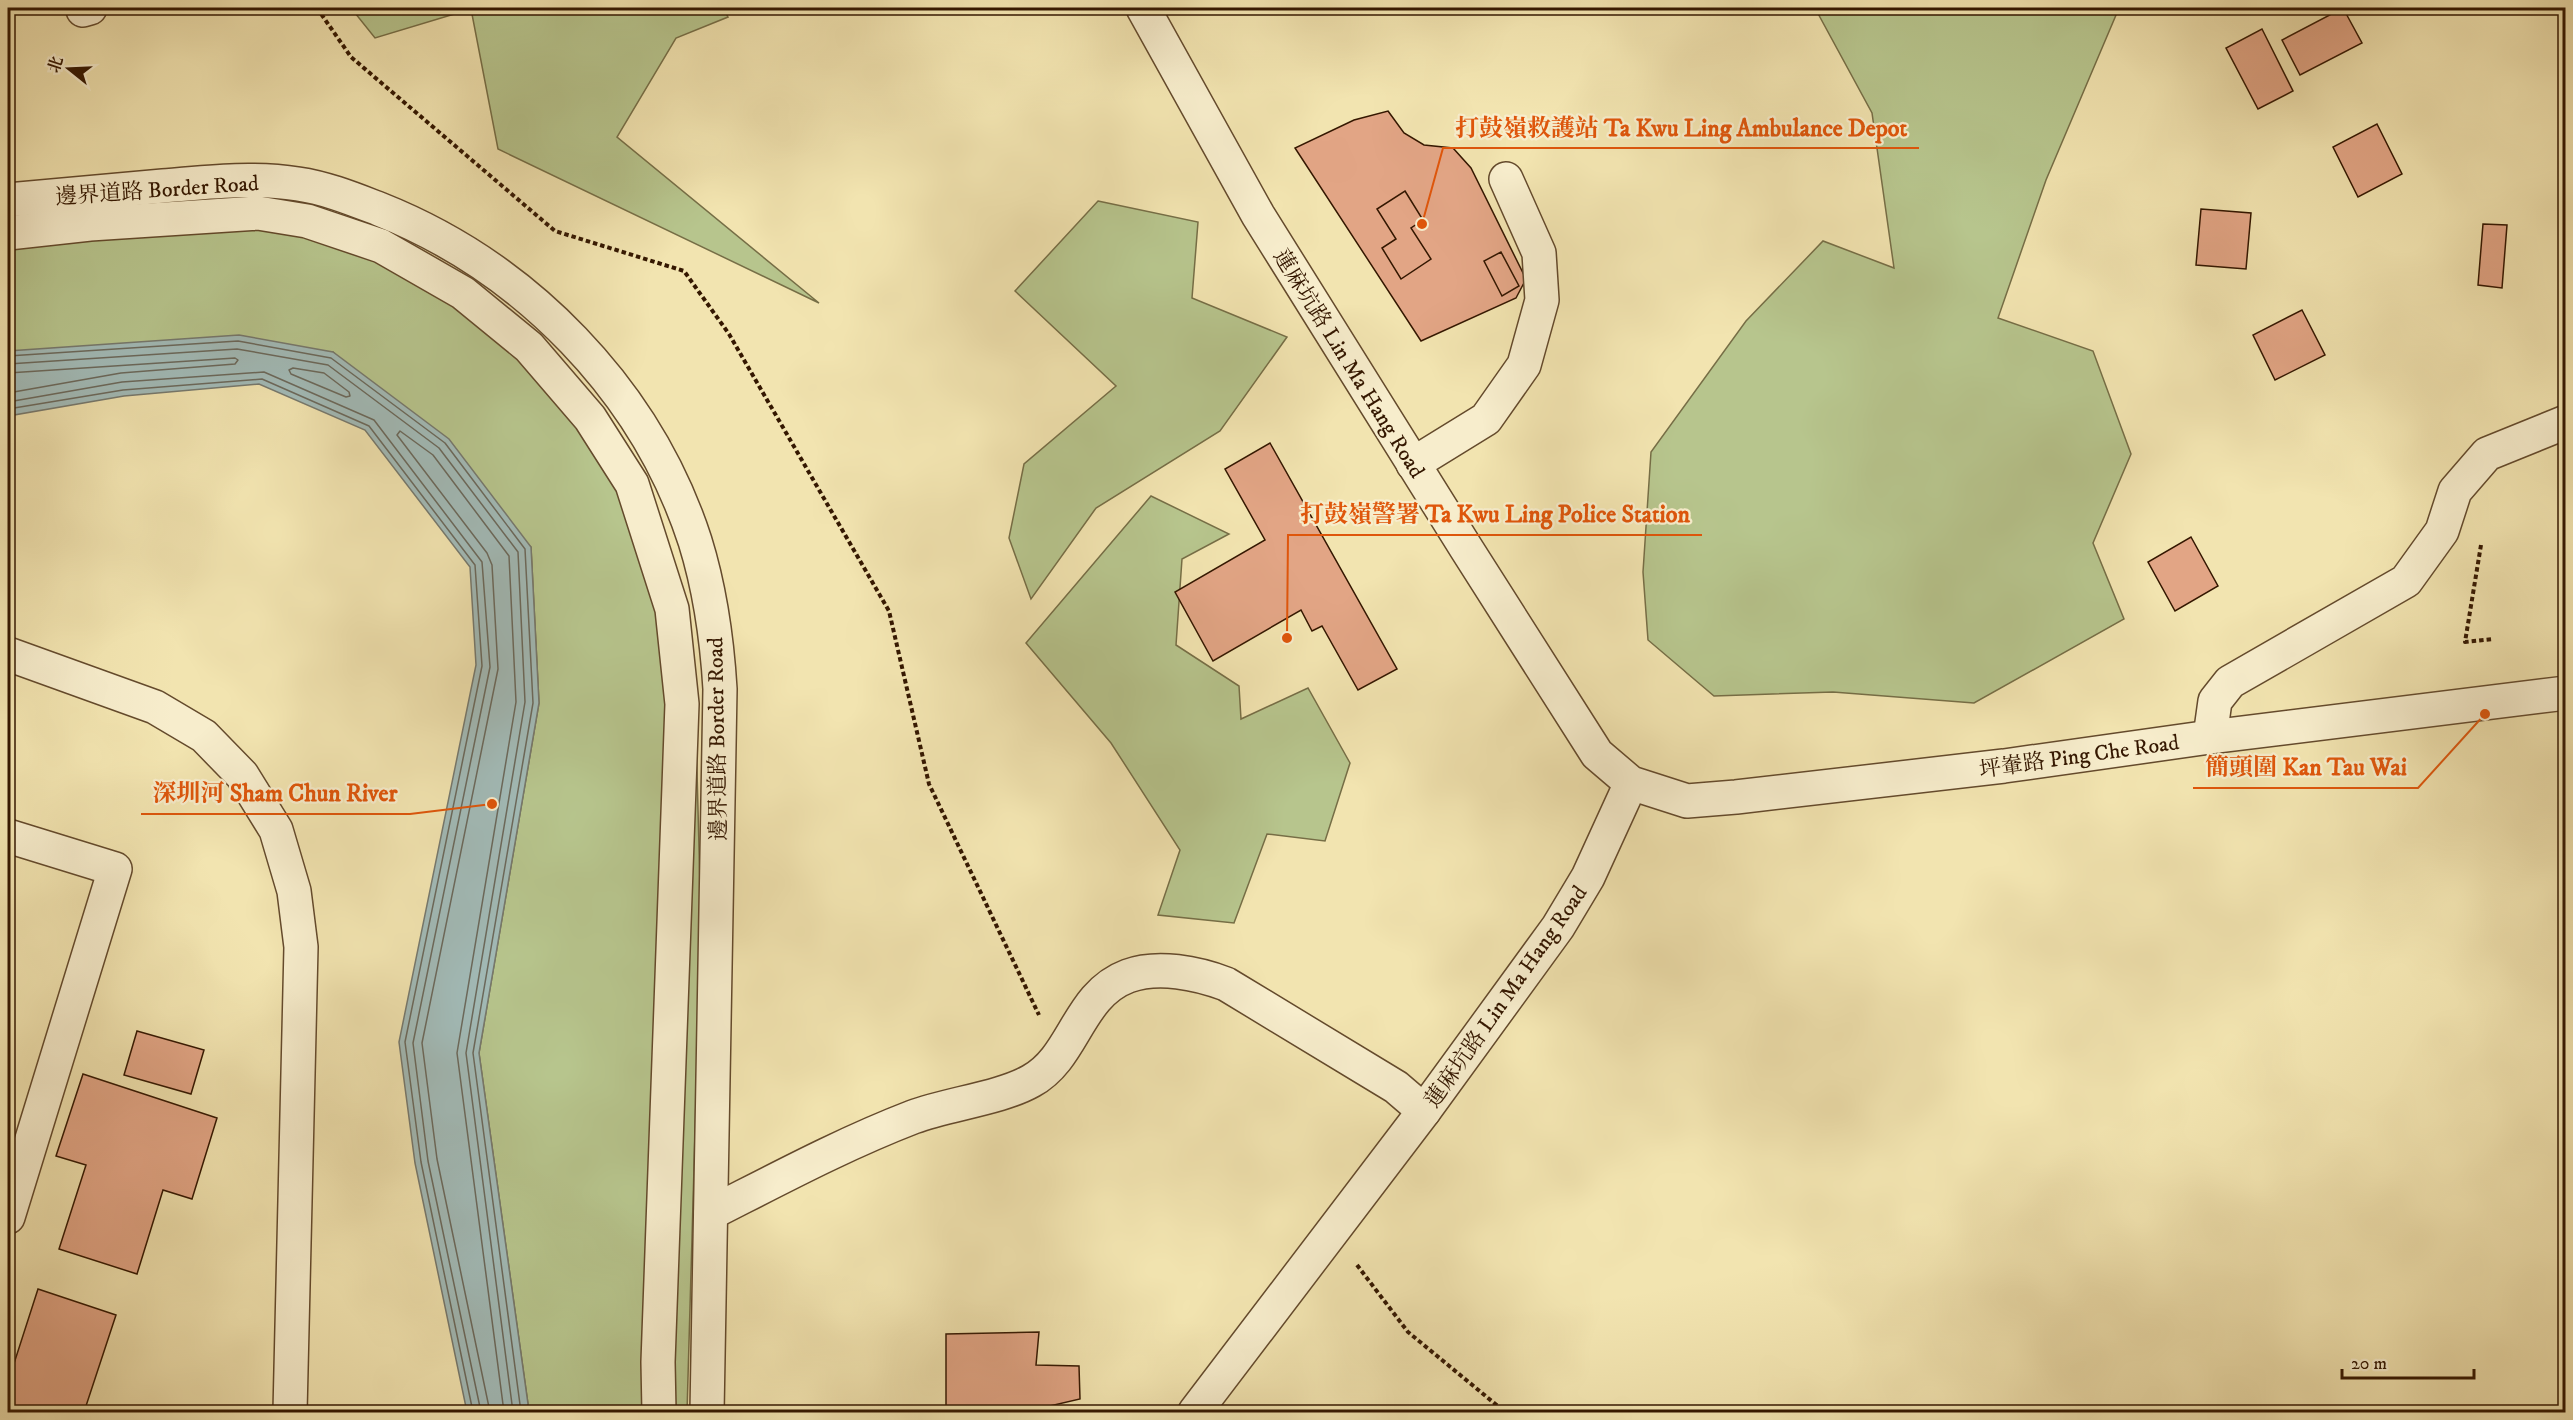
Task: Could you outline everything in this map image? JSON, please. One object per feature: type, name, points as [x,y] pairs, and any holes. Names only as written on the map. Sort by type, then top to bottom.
[{"type":"street","name":"蓮麻坑路 Lin Ma Hang Road","points":[[1143,8],[1258,215],[1413,464],[1597,754],[1631,783],[1588,877],[1558,927],[1424,1111],[1195,1413]]},
{"type":"street","points":[[1413,464],[1486,419],[1524,365],[1542,300],[1539,253],[1506,179]]},
{"type":"street","name":"邊界道路 Border Road","points":[[8,200],[247,180],[298,184],[356,200],[427,230],[492,270],[526,295],[583,350],[626,405],[664,469],[694,540],[710,600],[718,656],[721,727],[707,1413]]},
{"type":"street","points":[[8,233],[90,224],[258,213],[307,221],[381,246],[463,293],[528,347],[590,418],[632,484],[672,609],[682,704],[658,1362],[659,1413]]},
{"type":"street","points":[[2210,737],[2215,701],[2230,682],[2406,581],[2442,531],[2456,491],[2487,454],[2565,422]]},
{"type":"street","points":[[8,654],[154,707],[204,736],[242,775],[276,830],[294,891],[301,947],[290,1413]]},
{"type":"street","name":"坪輋路 Ping Che Road","points":[[1631,783],[1687,801],[1707,800],[2004,766],[2210,737],[2565,693]]},
{"type":"street","points":[[8,836],[115,869],[8,1217]]},
{"type":"street","points":[[711,1213],[819,1158],[889,1127],[935,1110],[1029,1083],[1040,1076],[1058,1056],[1087,1007],[1115,982],[1146,972],[1195,975],[1226,984],[1396,1087],[1424,1111]]},
{"type":"path","points":[[316,8],[351,57],[555,231],[684,271],[729,334],[889,611],[929,784],[1058,1056]]},
{"type":"path","points":[[2482,542],[2465,642],[2494,639]]},
{"type":"path","points":[[1353,1260],[1408,1332],[1505,1413]]},
{"type":"green space","points":[[351,8],[723,8],[728,17],[676,38],[617,137],[819,303],[498,149],[471,9],[375,38]]},
{"type":"green space","points":[[1815,8],[2119,8],[2046,180],[1998,318],[2093,351],[2131,454],[2093,543],[2124,619],[1974,703],[1833,692],[1714,696],[1648,640],[1643,572],[1651,452],[1746,321],[1823,241],[1894,268],[1872,113]]},
{"type":"green space","points":[[229,201],[301,203],[400,240],[634,468],[672,555],[694,658],[701,923],[687,1412],[526,1412],[528,1404],[479,1053],[539,703],[531,547],[333,352],[8,353],[8,221]]},
{"type":"green space","points":[[1098,201],[1198,222],[1192,298],[1287,337],[1220,431],[1096,508],[1031,599],[1009,538],[1024,464],[1116,386],[1015,291]]},
{"type":"green space","points":[[1151,496],[1229,534],[1182,559],[1176,645],[1239,686],[1241,719],[1308,688],[1350,763],[1325,841],[1267,834],[1234,923],[1158,915],[1180,850],[1111,743],[1026,643]]},
{"type":"water","points":[[239,335],[333,352],[449,439],[531,547],[539,703],[479,1053],[528,1404],[526,1412],[467,1412],[415,1163],[399,1042],[476,665],[470,567],[365,430],[259,384],[124,396],[8,416],[8,351]]},
{"type":"building","points":[[2343,8],[2362,43],[2300,75],[2282,40]]},
{"type":"building","points":[[2262,29],[2293,91],[2258,109],[2226,48]]},
{"type":"building","points":[[1388,111],[1404,133],[1424,145],[1453,148],[1471,168],[1526,279],[1516,298],[1421,341],[1295,148],[1354,120]]},
{"type":"building","points":[[2377,124],[2402,174],[2358,197],[2333,147]]},
{"type":"building","points":[[1405,191],[1423,220],[1411,228],[1431,259],[1401,279],[1382,248],[1396,239],[1377,209]]},
{"type":"building","points":[[2201,209],[2251,213],[2246,269],[2196,265]]},
{"type":"building","points":[[2483,224],[2507,225],[2502,288],[2478,285]]},
{"type":"building","points":[[1501,252],[1519,286],[1502,296],[1484,261]]},
{"type":"building","points":[[2302,310],[2325,355],[2275,380],[2253,335]]},
{"type":"building","points":[[1270,443],[1397,669],[1358,690],[1322,626],[1312,631],[1301,610],[1213,661],[1175,592],[1265,540],[1225,469]]},
{"type":"building","points":[[2191,537],[2218,586],[2175,611],[2148,562]]},
{"type":"building","points":[[137,1031],[204,1050],[191,1094],[124,1075]]},
{"type":"building","points":[[83,1074],[217,1118],[192,1199],[163,1190],[137,1274],[59,1249],[86,1165],[56,1156]]},
{"type":"building","points":[[38,1289],[116,1315],[84,1412],[8,1412],[8,1382]]},
{"type":"building","points":[[1039,1332],[1036,1365],[1079,1366],[1080,1399],[1024,1412],[946,1412],[946,1334]]},
{"type":"place","name":"打鼓嶺救護站 Ta Kwu Ling Ambulance Depot","points":[[1422,224]]},
{"type":"place","name":"打鼓嶺警署 Ta Kwu Ling Police Station","points":[[1287,638]]},
{"type":"place","name":"簡頭圍 Kan Tau Wai","points":[[2485,714]]},
{"type":"place","name":"深圳河 Sham Chun River","points":[[492,804]]}]
